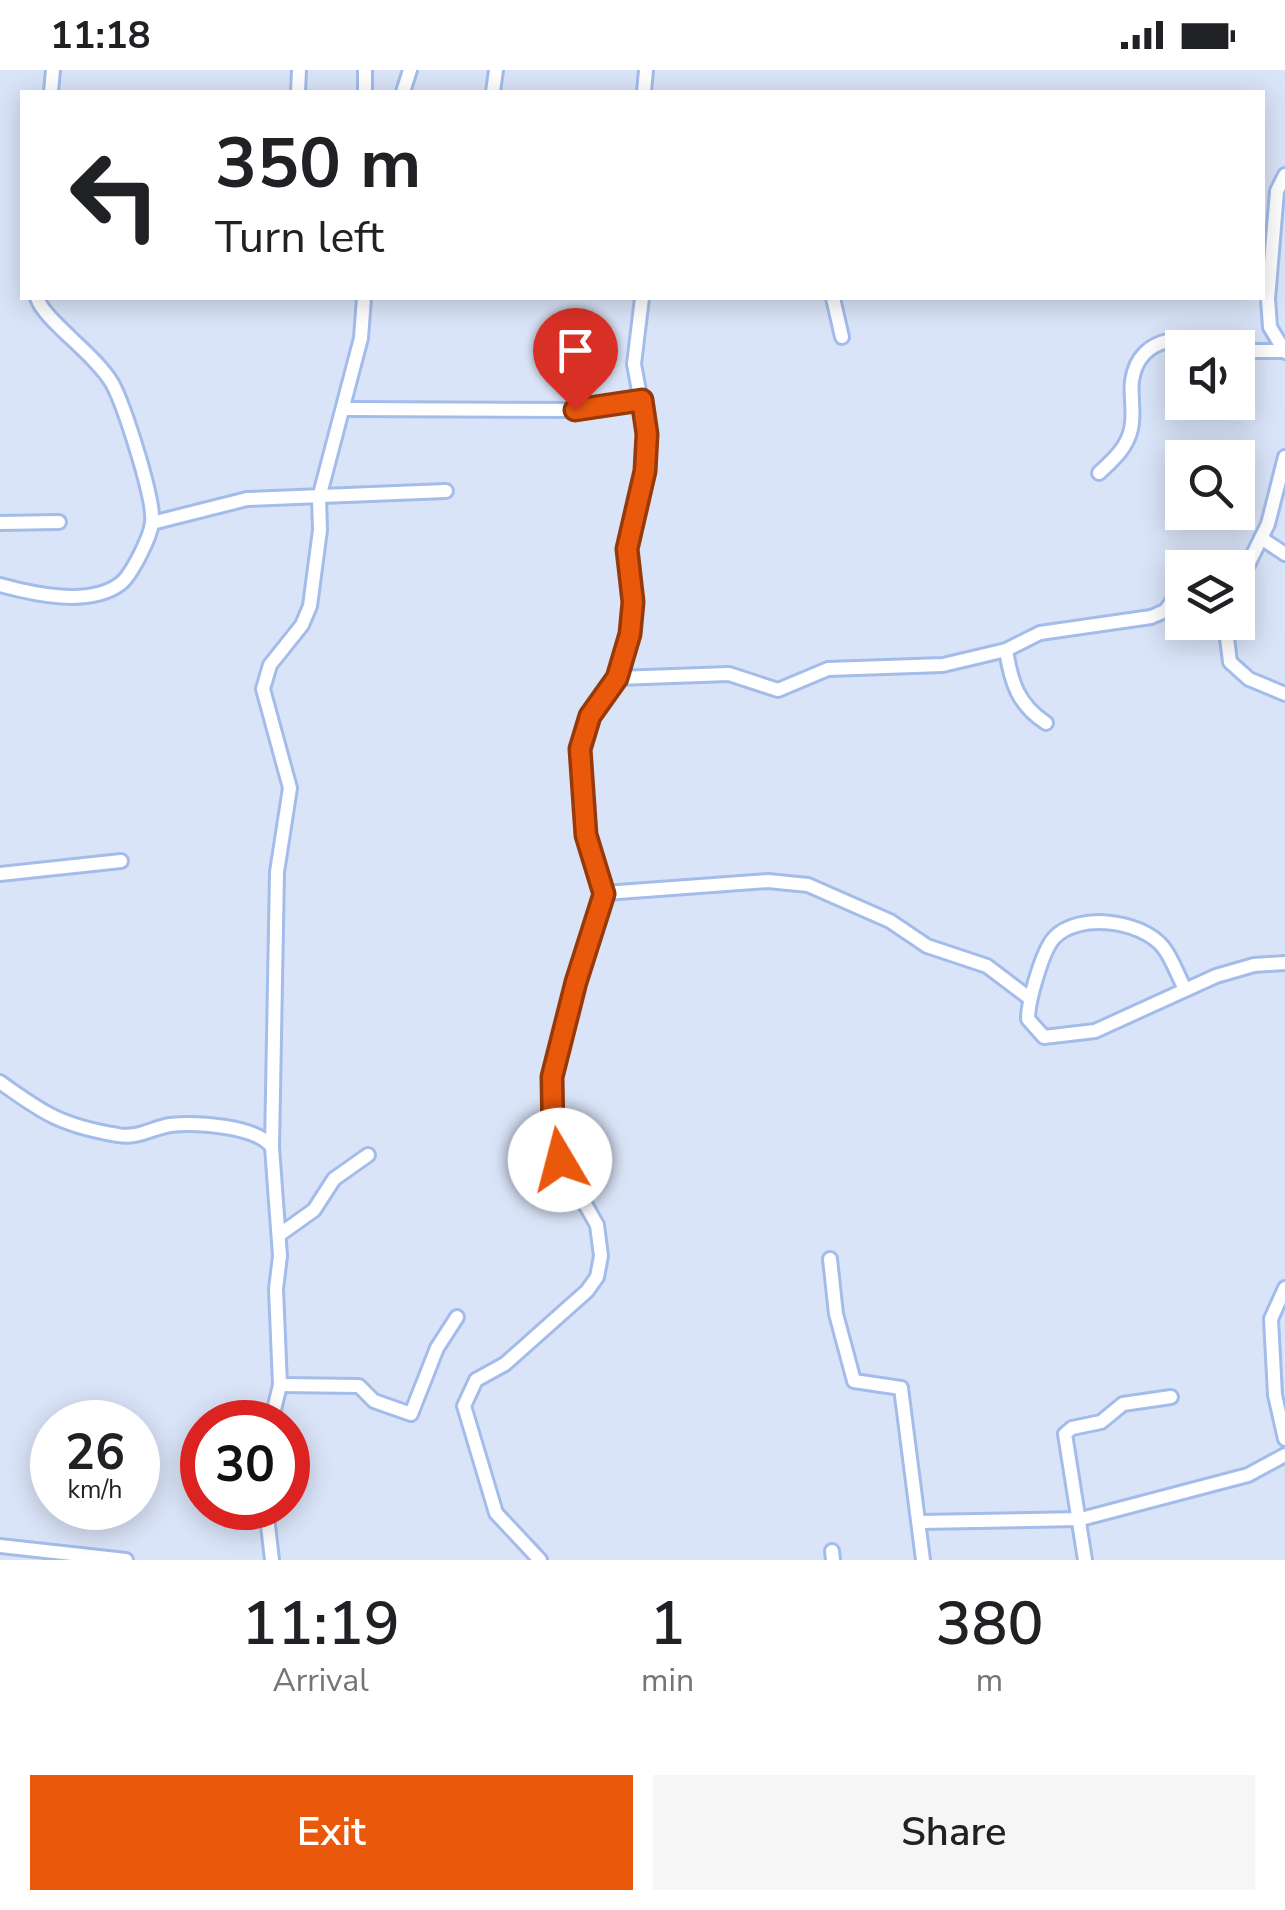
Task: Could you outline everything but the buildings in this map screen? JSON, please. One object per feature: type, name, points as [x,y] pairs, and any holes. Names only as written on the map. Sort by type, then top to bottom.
[{"type":"street","points":[[1285,175],[1277,191],[1268,299],[1270,327],[1285,352]]},
{"type":"street","points":[[0,585],[61,596],[107,590],[123,583],[152,524],[137,455],[112,383],[74,336],[45,314],[38,300]]},
{"type":"street","points":[[276,1400],[280,1384],[279,1236],[274,1218],[272,1147],[276,872],[290,788],[263,689],[270,665],[302,625],[310,606],[320,530],[319,498],[361,338],[364,300]]},
{"type":"street","points":[[540,1560],[496,1513],[464,1406],[476,1380],[505,1364],[563,1316],[597,1278],[601,1256],[596,1225],[560,1160],[553,1136],[552,1077],[604,894],[586,835],[580,749],[590,716],[617,678],[633,602],[627,549],[645,471],[647,434],[634,364],[642,300]]},
{"type":"street","points":[[833,300],[842,337]]},
{"type":"street","points":[[1099,473],[1123,450],[1131,430],[1132,381],[1137,366],[1165,342]]},
{"type":"street","points":[[1255,351],[1285,352]]},
{"type":"street","points":[[345,408],[575,410],[642,400]]},
{"type":"street","points":[[1254,550],[1283,490],[1285,457]]},
{"type":"street","points":[[152,524],[246,499],[446,490]]},
{"type":"street","points":[[0,523],[59,522]]},
{"type":"street","points":[[1261,538],[1285,554]]},
{"type":"street","points":[[617,678],[729,674],[778,690],[828,670],[943,665],[1006,650],[1040,633],[1151,617],[1165,611]]},
{"type":"street","points":[[1227,640],[1230,662],[1249,678],[1285,694]]},
{"type":"street","points":[[1006,650],[1011,680],[1024,707],[1046,723]]},
{"type":"street","points":[[0,874],[121,862]]},
{"type":"street","points":[[604,894],[768,881],[808,885],[890,921],[928,946],[987,966],[1028,997]]},
{"type":"street","points":[[1185,988],[1163,947],[1147,934],[1100,922],[1075,926],[1055,936],[1028,997],[1028,1019],[1034,1031],[1044,1037],[1067,1037],[1162,1004],[1185,988],[1254,966],[1285,963]]},
{"type":"street","points":[[0,1082],[64,1124],[129,1137],[171,1125],[236,1129],[259,1133],[272,1147]]},
{"type":"street","points":[[279,1236],[314,1210],[334,1179],[368,1155]]},
{"type":"street","points":[[830,1259],[836,1314],[854,1380],[901,1388],[922,1560]]},
{"type":"street","points":[[1285,1288],[1271,1319],[1275,1395],[1285,1440]]},
{"type":"street","points":[[280,1384],[359,1386],[374,1401],[411,1414],[438,1348],[457,1317]]},
{"type":"street","points":[[1086,1560],[1064,1448],[1065,1434],[1072,1428],[1101,1422],[1123,1404],[1172,1398]]},
{"type":"street","points":[[920,1522],[1081,1519],[1248,1475],[1285,1456]]},
{"type":"street","points":[[268,1530],[270,1560]]},
{"type":"street","points":[[0,1546],[126,1560]]},
{"type":"route","points":[[560,1160],[553,1136],[552,1077],[604,894],[603,880],[586,835],[580,749],[590,716],[617,678],[630,634],[633,602],[627,549],[631,517],[645,471],[647,434],[642,400],[575,410]]}]
